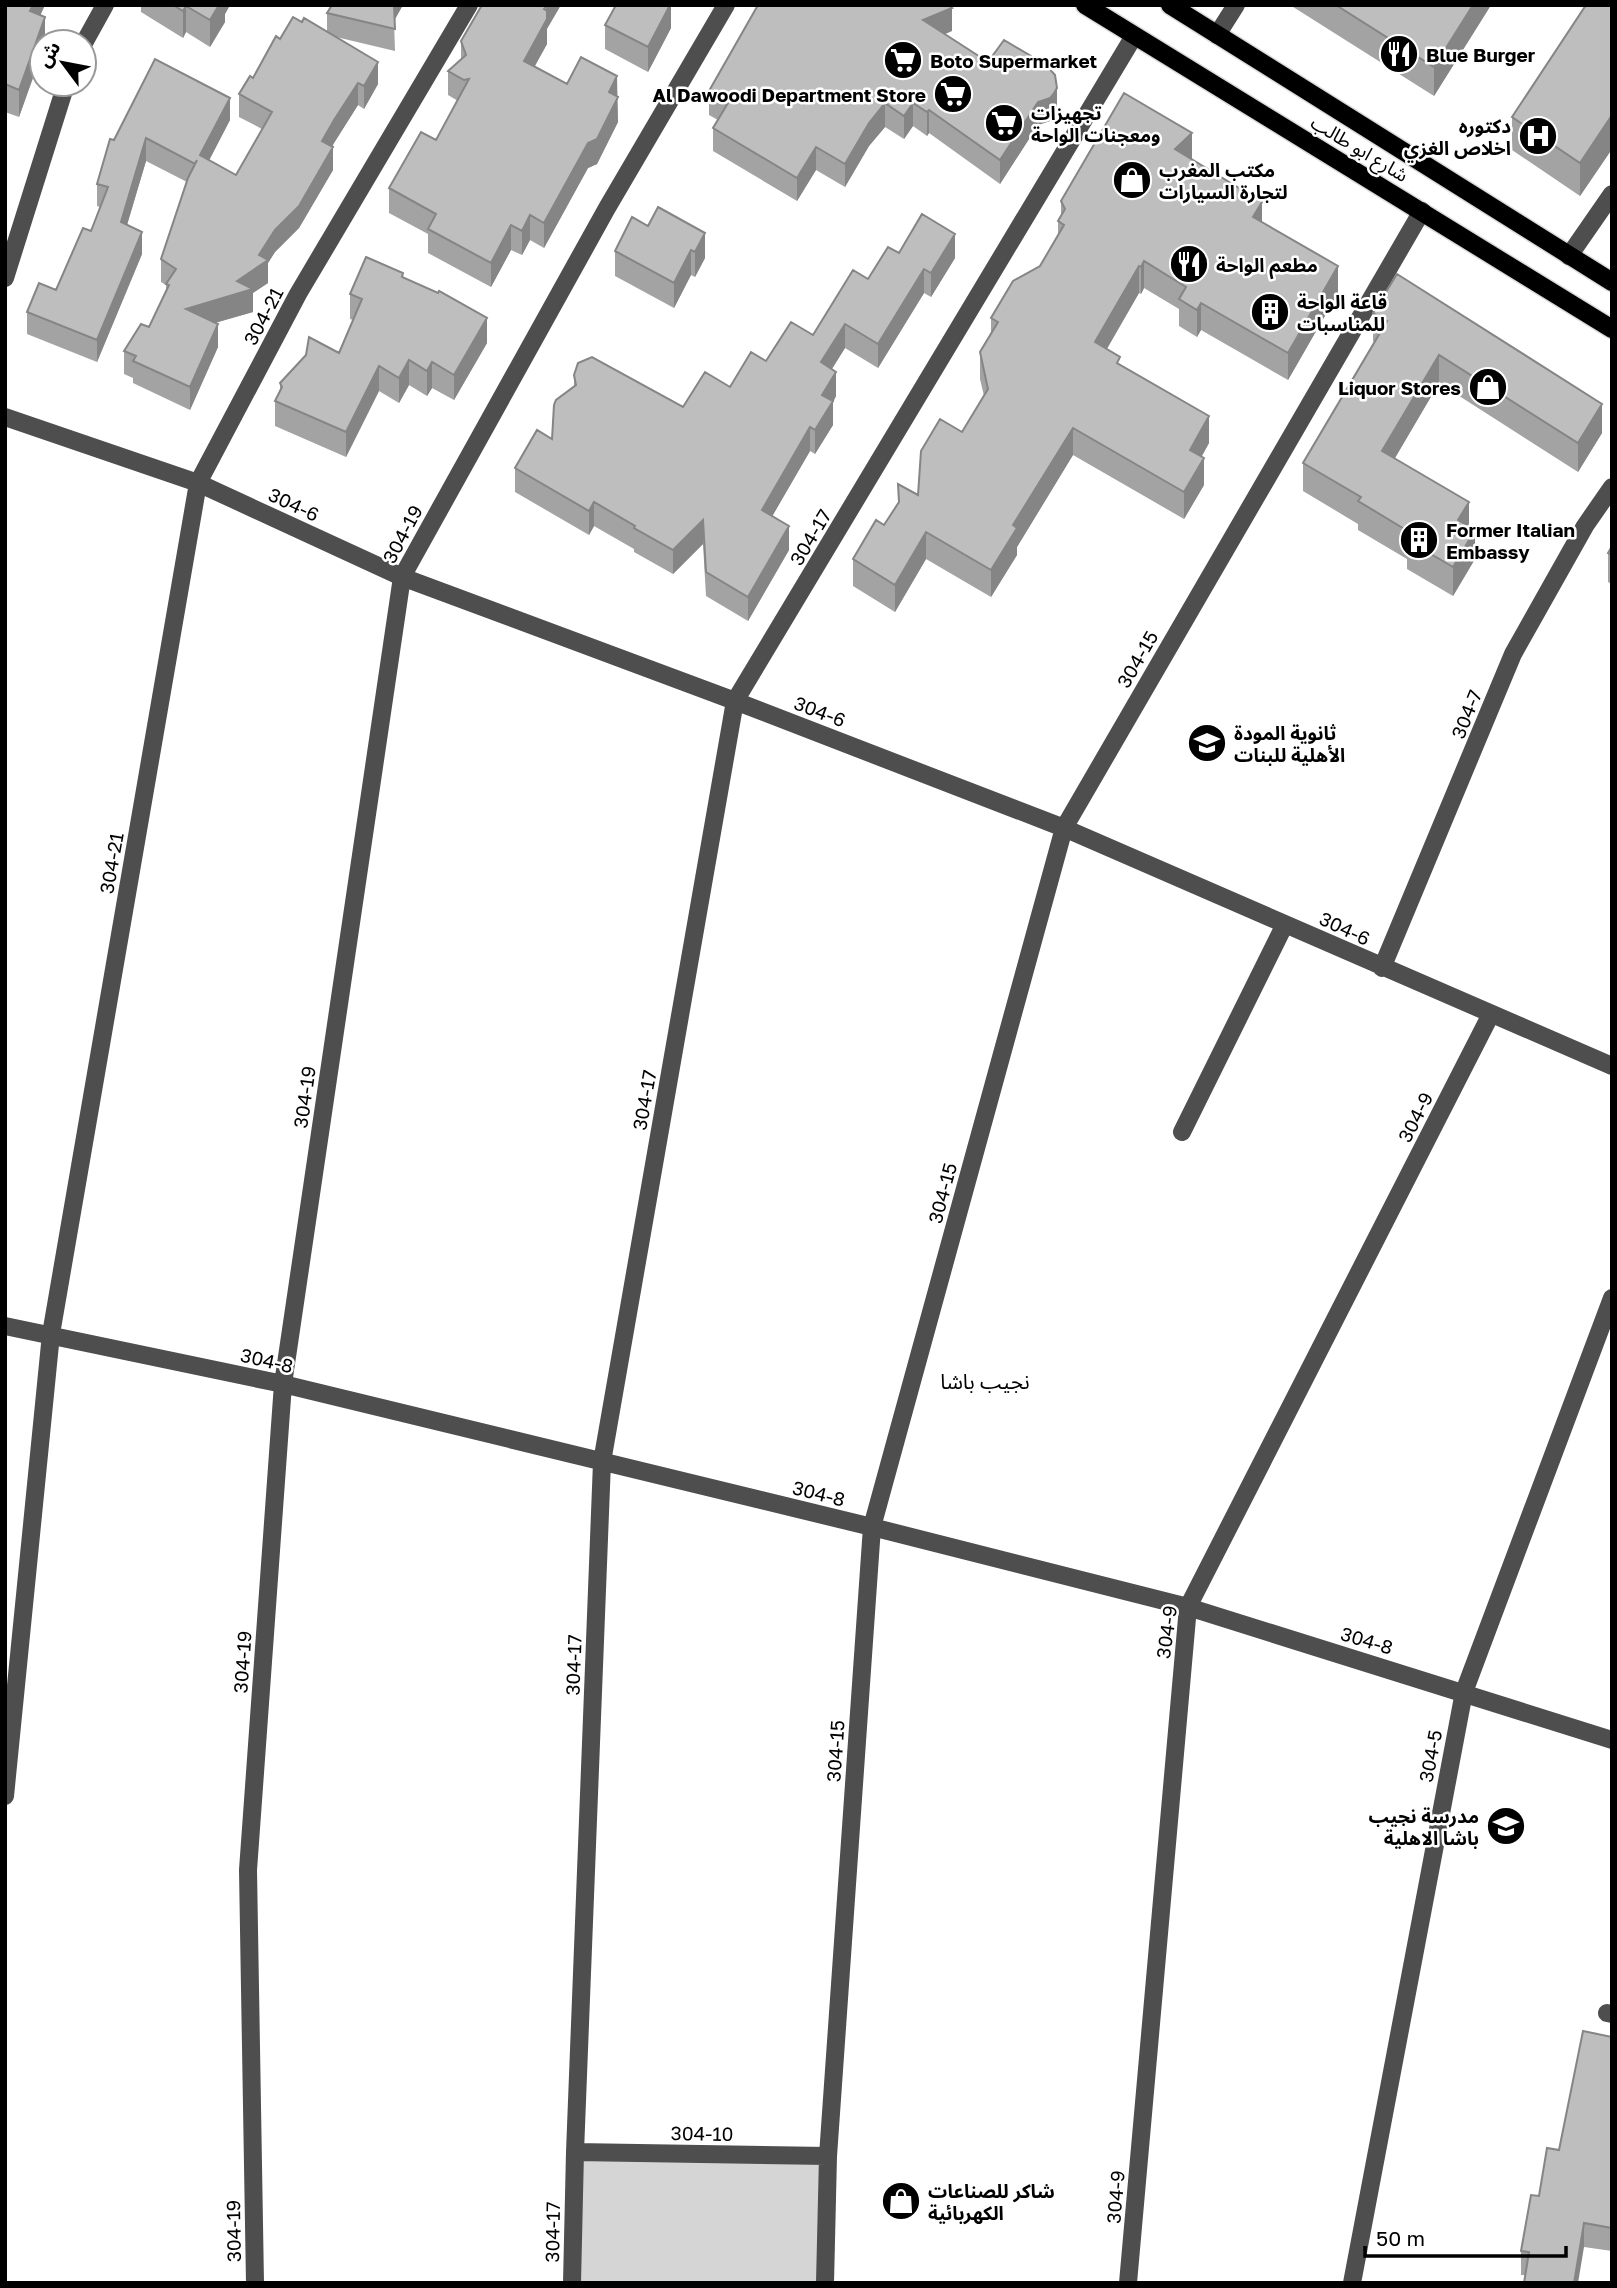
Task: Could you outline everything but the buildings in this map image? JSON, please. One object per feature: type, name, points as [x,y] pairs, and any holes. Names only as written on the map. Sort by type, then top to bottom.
[{"type":"main road","name":"شارع ابو طالب","points":[[1085,5],[1612,329]]},
{"type":"main road","name":"شارع ابو طالب","points":[[1170,5],[1612,282]]},
{"type":"street","points":[[92,28],[105,5]]},
{"type":"street","name":"304-21","points":[[5,1796],[51,1334],[198,483],[298,294],[469,5]]},
{"type":"street","name":"304-19","points":[[255,2283],[248,1870],[283,1384],[402,577],[607,208],[726,5]]},
{"type":"street","points":[[1217,35],[1236,5]]},
{"type":"street","name":"304-17","points":[[572,2283],[602,1461],[735,701],[1134,36]]},
{"type":"street","points":[[5,278],[62,98]]},
{"type":"street","points":[[1569,256],[1612,194]]},
{"type":"street","name":"304-15","points":[[825,2283],[828,2156],[872,1527],[1064,828],[1422,211]]},
{"type":"street","name":"304-6","points":[[5,417],[198,483],[402,577],[735,701],[1064,828],[1612,1066]]},
{"type":"street","name":"304-7","points":[[1382,968],[1513,654],[1585,526],[1612,486]]},
{"type":"street","points":[[1182,1132],[1285,924]]},
{"type":"street","name":"304-9","points":[[1128,2283],[1188,1607],[1490,1014]]},
{"type":"street","name":"304-5","points":[[1352,2283],[1464,1692],[1612,1298]]},
{"type":"street","name":"304-8","points":[[5,1326],[283,1384],[1188,1607],[1612,1740]]},
{"type":"street","name":"304-10","points":[[575,2152],[828,2156]]},
{"type":"shaded area","points":[[575,2152],[828,2156],[825,2283],[572,2283]]},
{"type":"place","name":"Blue Burger","points":[[1399,54]]},
{"type":"place","name":"Boto Supermarket","points":[[903,60]]},
{"type":"place","name":"Al Dawoodi Department Store","points":[[953,94]]},
{"type":"place","name":"تجهيزات ومعجنات الواحة","points":[[1004,123]]},
{"type":"place","name":"دكتوره اخلاص الغزي","points":[[1538,136]]},
{"type":"place","name":"مكتب المغرب لتجارة السيارات","points":[[1132,180]]},
{"type":"place","name":"مطعم الواحة","points":[[1189,264]]},
{"type":"place","name":"قاعة الواحة للمناسبات","points":[[1270,312]]},
{"type":"place","name":"Liquor Stores","points":[[1488,387]]},
{"type":"place","name":"Former Italian Embassy","points":[[1419,540]]},
{"type":"place","name":"ثانوية المودة الأهلية للبنات","points":[[1207,743]]},
{"type":"place","name":"مدرسة نجيب باشا الاهلية","points":[[1506,1826]]},
{"type":"place","name":"شاكر للصناعات الكهربائية","points":[[901,2201]]},
{"type":"district","name":"نجيب باشا","points":[[985,1381]]}]
